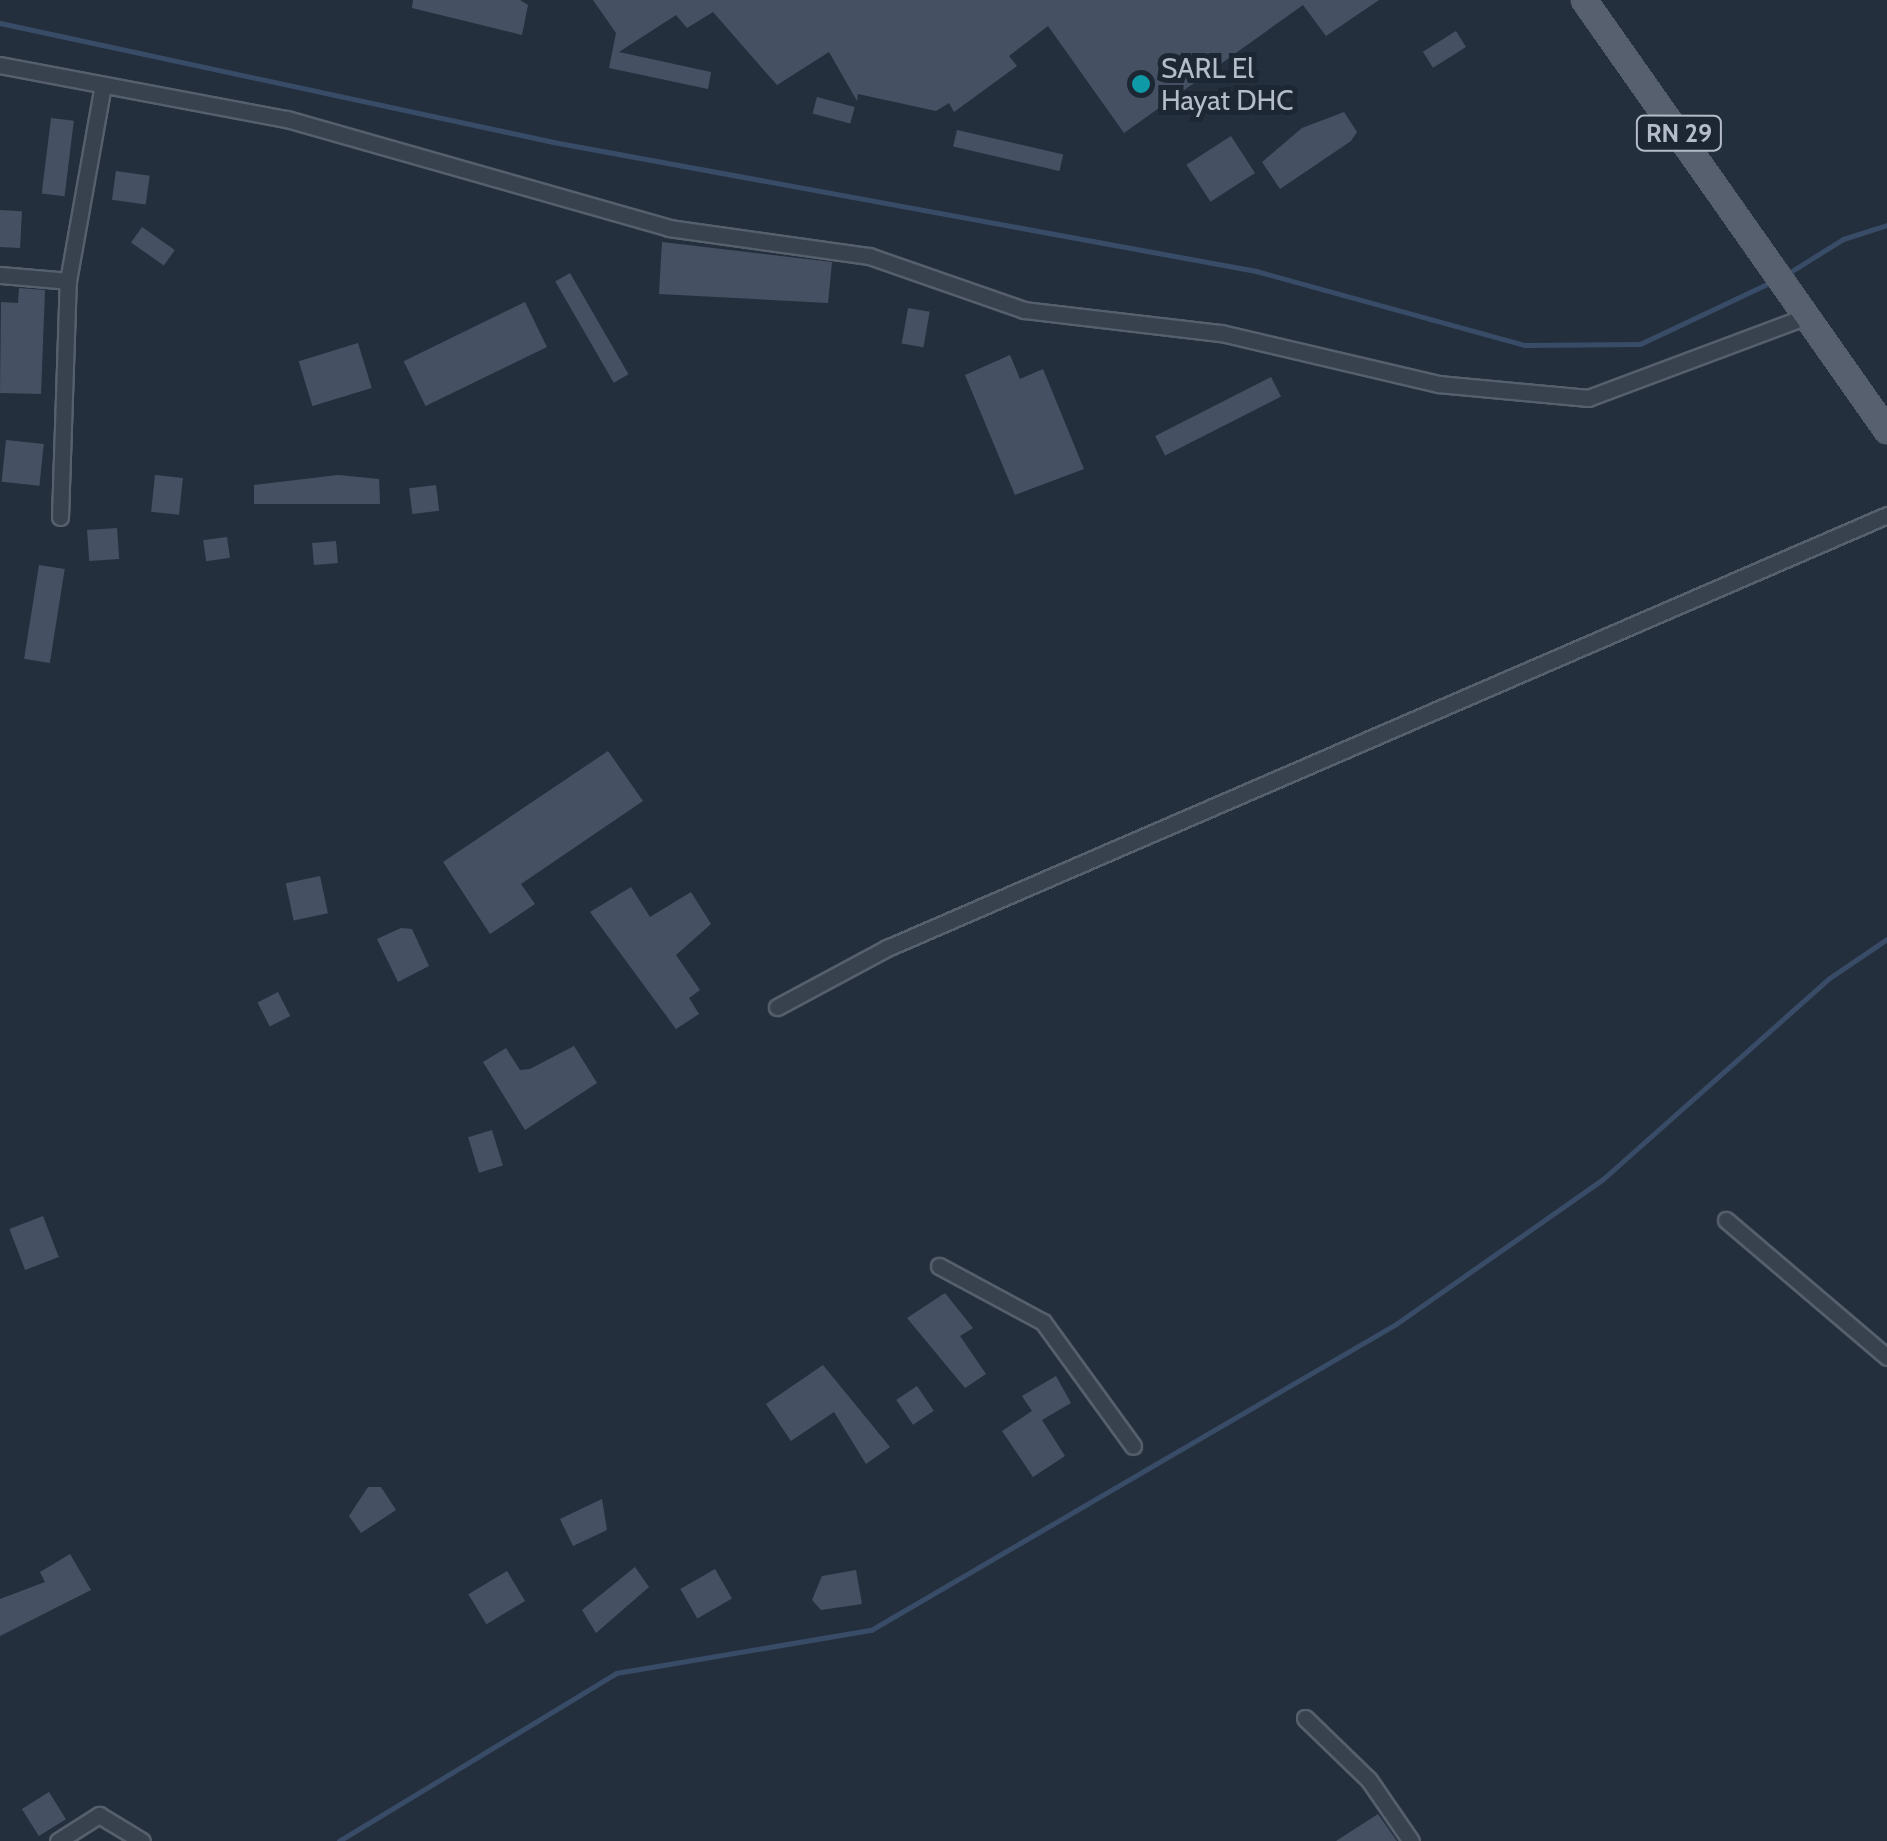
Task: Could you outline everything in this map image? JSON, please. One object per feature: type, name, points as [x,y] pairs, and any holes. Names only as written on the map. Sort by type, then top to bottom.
[{"type":"main road","name":"RN 29","points":[[1584,0],[1887,431]]},
{"type":"street","points":[[0,65],[286,119],[669,228],[869,256],[1024,310],[1221,333],[1394,377],[1517,395],[1588,398],[1807,316]]},
{"type":"street","points":[[60,517],[68,281],[103,85]]},
{"type":"street","points":[[0,274],[68,281]]},
{"type":"street","points":[[777,1007],[887,948],[1887,515]]},
{"type":"street","points":[[1726,1220],[1887,1357]]},
{"type":"street","points":[[939,1266],[1043,1322],[1133,1446]]},
{"type":"street","points":[[1304,1718],[1368,1780],[1411,1841]]},
{"type":"street","points":[[58,1841],[99,1815],[142,1841]]},
{"type":"building","points":[[413,0],[520,0],[528,5],[522,35],[412,8]]},
{"type":"building","points":[[593,0],[1379,0],[1326,36],[1303,5],[1124,133],[1048,26],[1009,56],[1017,66],[954,112],[949,103],[936,111],[858,94],[857,101],[829,52],[777,85],[713,12],[687,28],[676,15],[619,52],[711,72],[708,89],[609,68],[616,33]]},
{"type":"building","points":[[1456,31],[1466,47],[1433,68],[1423,52]]},
{"type":"building","points":[[817,97],[855,107],[850,124],[813,113]]},
{"type":"building","points":[[1344,112],[1357,132],[1351,141],[1280,189],[1262,162],[1302,128]]},
{"type":"building","points":[[51,118],[74,121],[65,196],[42,193]]},
{"type":"building","points":[[957,130],[1063,155],[1059,171],[953,147]]},
{"type":"building","points":[[1231,136],[1255,173],[1211,202],[1187,165]]},
{"type":"building","points":[[116,171],[150,176],[146,204],[112,200]]},
{"type":"building","points":[[0,210],[22,211],[20,248],[0,247]]},
{"type":"building","points":[[142,227],[175,250],[164,266],[131,243]]},
{"type":"building","points":[[662,242],[832,262],[828,303],[659,294]]},
{"type":"building","points":[[570,273],[628,374],[614,383],[555,282]]},
{"type":"building","points":[[19,288],[45,290],[41,394],[0,393],[1,302],[18,303]]},
{"type":"building","points":[[525,302],[547,347],[426,406],[404,361]]},
{"type":"building","points":[[908,308],[930,312],[923,347],[902,343]]},
{"type":"building","points":[[358,343],[372,388],[312,406],[299,361]]},
{"type":"building","points":[[1010,355],[1020,379],[1043,369],[1084,469],[1015,495],[965,375]]},
{"type":"building","points":[[1271,377],[1281,397],[1165,456],[1155,436]]},
{"type":"building","points":[[6,440],[44,444],[39,486],[2,482]]},
{"type":"building","points":[[155,475],[183,478],[179,515],[151,512]]},
{"type":"building","points":[[338,475],[379,479],[380,504],[254,504],[254,485]]},
{"type":"building","points":[[436,485],[439,511],[412,514],[409,488]]},
{"type":"building","points":[[117,528],[119,559],[89,561],[87,530]]},
{"type":"building","points":[[227,537],[230,558],[206,561],[203,540]]},
{"type":"building","points":[[336,541],[338,563],[314,565],[312,543]]},
{"type":"building","points":[[39,565],[65,569],[50,663],[24,659]]},
{"type":"building","points":[[608,751],[643,801],[521,884],[535,904],[490,934],[443,862]]},
{"type":"building","points":[[320,876],[328,913],[294,920],[286,883]]},
{"type":"building","points":[[631,887],[650,917],[691,892],[711,924],[676,955],[700,990],[689,998],[699,1014],[676,1029],[590,912]]},
{"type":"building","points":[[401,928],[412,929],[429,966],[398,982],[377,939]]},
{"type":"building","points":[[278,992],[290,1016],[270,1026],[258,1002]]},
{"type":"building","points":[[574,1046],[597,1083],[525,1130],[483,1062],[506,1048],[520,1070],[530,1069]]},
{"type":"building","points":[[492,1130],[503,1165],[479,1173],[468,1137]]},
{"type":"building","points":[[43,1216],[59,1257],[25,1270],[9,1229]]},
{"type":"building","points":[[945,1293],[973,1328],[960,1336],[986,1374],[965,1388],[907,1318]]},
{"type":"building","points":[[823,1365],[890,1447],[866,1464],[834,1412],[791,1441],[766,1404]]},
{"type":"building","points":[[1056,1376],[1071,1403],[1042,1420],[1065,1456],[1033,1477],[1002,1431],[1032,1411],[1022,1396]]},
{"type":"building","points":[[917,1386],[934,1411],[913,1425],[896,1400]]},
{"type":"building","points":[[368,1487],[381,1487],[396,1510],[361,1533],[349,1516]]},
{"type":"building","points":[[602,1499],[607,1530],[573,1546],[560,1519]]},
{"type":"building","points":[[70,1554],[91,1590],[0,1636],[0,1599],[45,1582],[40,1572]]},
{"type":"building","points":[[635,1567],[649,1587],[596,1633],[582,1610]]},
{"type":"building","points":[[715,1569],[732,1598],[697,1618],[680,1589]]},
{"type":"building","points":[[856,1570],[862,1604],[821,1610],[812,1600],[822,1576]]},
{"type":"building","points":[[507,1571],[525,1601],[486,1624],[468,1594]]},
{"type":"building","points":[[49,1792],[66,1819],[39,1836],[22,1809]]},
{"type":"building","points":[[1378,1814],[1397,1841],[1336,1841]]},
{"type":"waterway","points":[[0,23],[553,142],[1256,271],[1525,345],[1640,344],[1773,281]]},
{"type":"waterway","points":[[1787,274],[1843,239],[1887,225]]},
{"type":"waterway","points":[[339,1841],[616,1673],[871,1630],[1396,1324],[1603,1179],[1828,979],[1887,939]]},
{"type":"place","name":"SARL El Hayat DHC","points":[[1141,84]]}]
